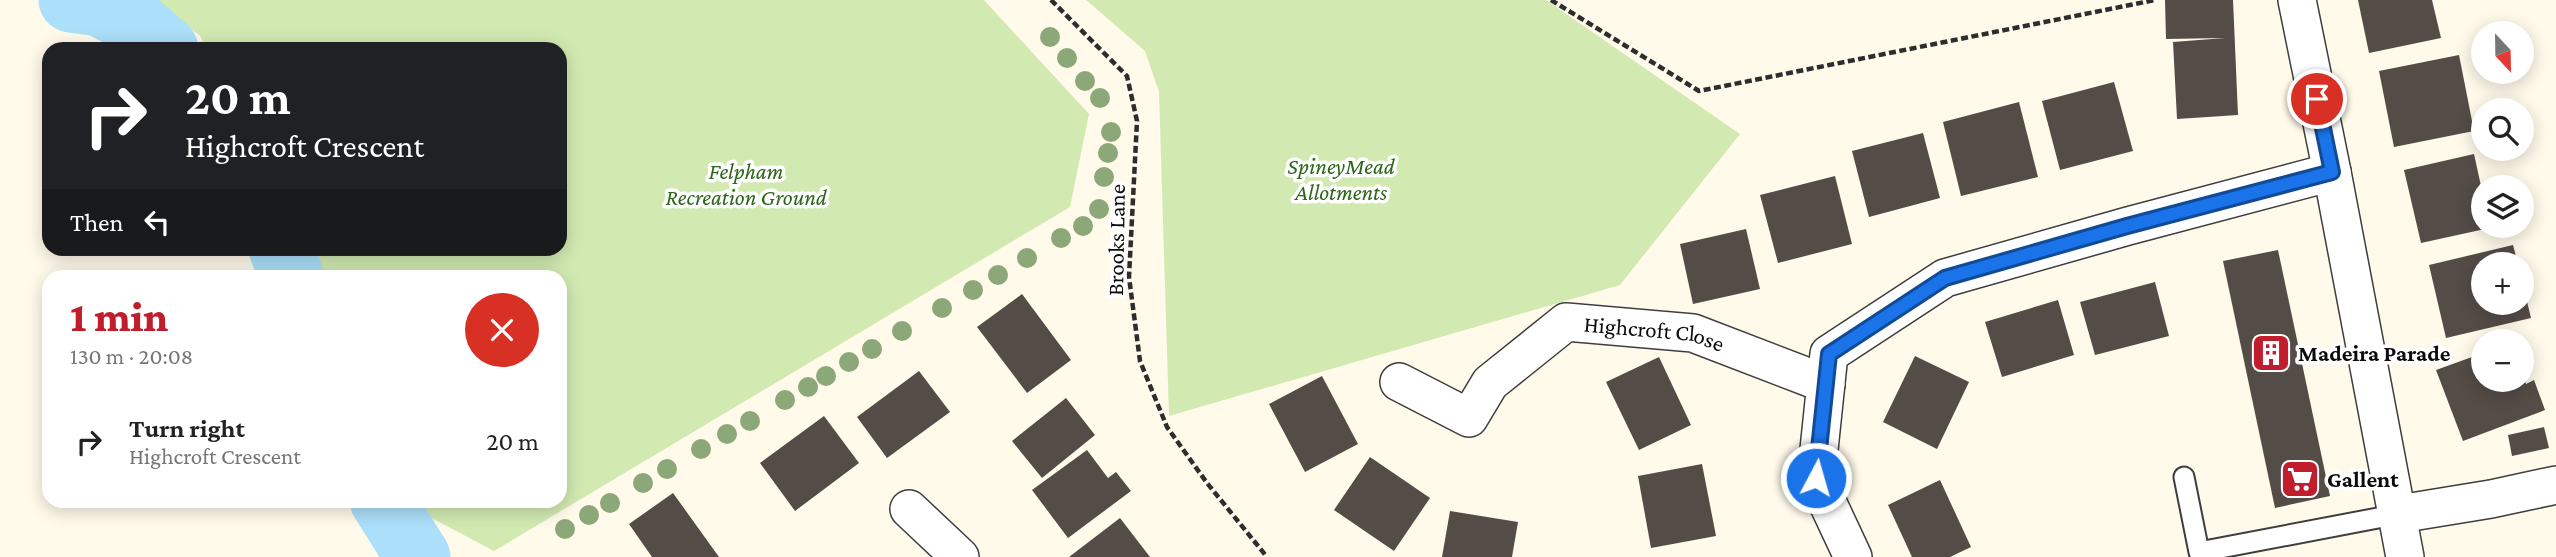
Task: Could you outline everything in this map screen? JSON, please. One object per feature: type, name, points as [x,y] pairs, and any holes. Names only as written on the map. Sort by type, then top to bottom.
[{"type":"street","points":[[2297,0],[2399,514],[2405,557]]},
{"type":"street","points":[[1853,557],[1816,478],[1829,354],[1945,278],[2332,172]]},
{"type":"street","name":"Highcroft Close","points":[[1399,382],[1469,418],[1490,383],[1566,322],[1693,333],[1826,384]]},
{"type":"street","points":[[2399,514],[2556,485]]},
{"type":"street","points":[[909,509],[960,557]]},
{"type":"lane","points":[[2184,477],[2199,552],[2399,514]]},
{"type":"path","name":"Brooks Lane","points":[[1051,0],[1127,76],[1137,121],[1129,277],[1140,361],[1167,427],[1207,483],[1266,557]]},
{"type":"path","points":[[1551,0],[1699,92],[2155,0]]},
{"type":"green space","name":"Felpham Recreation Ground","points":[[154,0],[984,0],[1089,114],[1070,207],[567,507],[567,270],[317,270],[311,256],[567,256],[567,42],[203,42],[200,36]]},
{"type":"green space","name":"SpineyMead Allotments","points":[[1086,0],[1546,0],[1740,134],[1620,285],[1169,416],[1159,92],[1145,51]]},
{"type":"green space","name":"Felpham Recreation Ground","points":[[418,508],[566,508],[494,551],[420,512]]},
{"type":"building","points":[[2165,0],[2233,0],[2238,115],[2177,119],[2173,42],[2225,38],[2166,39]]},
{"type":"building","points":[[2358,0],[2432,0],[2441,38],[2369,53]]},
{"type":"building","points":[[2459,55],[2471,116],[2471,132],[2394,147],[2379,71]]},
{"type":"building","points":[[2114,82],[2133,151],[2060,170],[2042,101]]},
{"type":"building","points":[[2019,102],[2038,177],[1961,196],[1943,122]]},
{"type":"building","points":[[1923,133],[1940,198],[1869,217],[1852,151]]},
{"type":"building","points":[[2471,155],[2471,161],[2476,161],[2479,175],[2471,175],[2471,232],[2421,243],[2404,170]]},
{"type":"building","points":[[1835,176],[1852,244],[1778,263],[1760,195]]},
{"type":"building","points":[[1746,229],[1760,289],[1693,304],[1680,244]]},
{"type":"building","points":[[2513,245],[2515,252],[2484,252]]},
{"type":"building","name":"Madeira Parade","points":[[2278,250],[2330,496],[2275,508],[2223,261]]},
{"type":"building","points":[[2471,255],[2471,315],[2530,315],[2531,318],[2484,329],[2471,329],[2471,332],[2446,338],[2429,265]]},
{"type":"building","points":[[2155,282],[2169,336],[2095,355],[2080,302]]},
{"type":"building","points":[[1022,294],[1071,360],[1027,393],[977,327]]},
{"type":"building","points":[[2058,300],[2074,355],[2002,377],[1985,322]]},
{"type":"building","points":[[1915,356],[1969,382],[1937,449],[1883,422]]},
{"type":"building","points":[[1659,357],[1691,425],[1639,450],[1606,382]]},
{"type":"building","points":[[2471,357],[2471,392],[2534,392],[2534,380],[2545,410],[2463,441],[2436,370]]},
{"type":"building","points":[[919,371],[950,412],[887,458],[857,417]]},
{"type":"building","points":[[1322,376],[1358,444],[1305,472],[1269,404]]},
{"type":"building","points":[[1066,398],[1095,435],[1042,478],[1012,441]]},
{"type":"building","points":[[824,416],[859,463],[795,511],[760,463]]},
{"type":"building","points":[[2544,427],[2549,448],[2512,456],[2508,435]]},
{"type":"building","points":[[1087,450],[1108,478],[1116,472],[1131,491],[1068,538],[1032,490]]},
{"type":"building","points":[[1370,457],[1430,498],[1394,551],[1334,510]]},
{"type":"building","points":[[1702,464],[1716,536],[1651,548],[1638,476]]},
{"type":"building","points":[[1940,480],[1971,547],[1950,557],[1912,557],[1888,505]]},
{"type":"building","points":[[673,493],[719,557],[652,557],[629,524]]},
{"type":"building","points":[[1450,511],[1518,522],[1512,557],[1442,557]]},
{"type":"building","points":[[1120,518],[1150,557],[1069,557]]},
{"type":"waterway","points":[[71,0],[100,4],[136,23],[158,42]]},
{"type":"waterway","points":[[284,256],[289,270]]},
{"type":"waterway","points":[[387,508],[418,557]]},
{"type":"place","name":"Madeira Parade","points":[[2271,353]]},
{"type":"place","name":"Gallent","points":[[2300,479]]},
{"type":"route","points":[[1816,478],[1829,354],[1945,278],[2332,172],[2317,99]]}]
